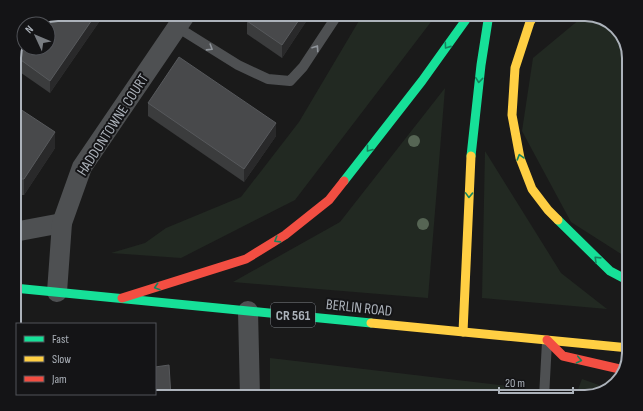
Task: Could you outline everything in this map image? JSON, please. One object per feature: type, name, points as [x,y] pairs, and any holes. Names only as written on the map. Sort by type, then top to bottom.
[{"type":"main road","points":[[122,298],[246,259],[285,235],[329,200],[422,81],[465,21]]},
{"type":"main road","points":[[463,332],[470,169],[481,65],[488,21]]},
{"type":"main road","points":[[531,21],[515,68],[512,115],[520,158],[532,189],[548,210],[610,271],[622,277]]},
{"type":"main road","name":"BERLIN ROAD","points":[[21,289],[622,347]]},
{"type":"main road","points":[[547,340],[563,356],[618,369]]},
{"type":"street","name":"HADDONTOWNE COURT","points":[[57,292],[62,223],[82,167],[182,21]]},
{"type":"street","points":[[21,231],[62,223]]},
{"type":"street","points":[[248,311],[250,390]]},
{"type":"lane","points":[[182,21],[244,68],[268,79],[290,81],[303,67],[333,21]]},
{"type":"lane","points":[[544,390],[547,340]]},
{"type":"shaded area","points":[[359,21],[432,21],[295,200],[181,258],[111,253],[145,243],[166,228],[241,197],[299,122]]},
{"type":"shaded area","points":[[578,21],[590,21],[606,27],[617,39],[622,53],[622,255],[571,222],[522,131],[533,58]]},
{"type":"shaded area","points":[[445,88],[428,298],[233,282],[340,222]]},
{"type":"shaded area","points":[[485,151],[561,273],[607,309],[482,298]]},
{"type":"shaded area","points":[[270,358],[508,386],[512,390],[270,390]]},
{"type":"shaded area","points":[[582,379],[602,386],[590,390],[578,390]]},
{"type":"building","points":[[56,21],[91,21],[50,81],[21,60],[21,56],[56,56]]},
{"type":"building","points":[[247,21],[298,21],[282,45]]},
{"type":"building","points":[[179,57],[276,123],[244,169],[148,103]]},
{"type":"building","points":[[21,110],[55,132],[24,179],[21,179]]},
{"type":"building","points":[[169,365],[171,390],[156,390],[156,367]]},
{"type":"traffic: fast","points":[[344,181],[422,81],[465,21]]},
{"type":"traffic: fast","points":[[471,156],[481,65],[488,21]]},
{"type":"traffic: fast","points":[[558,220],[610,271],[622,277]]},
{"type":"traffic: fast","points":[[21,289],[371,323]]},
{"type":"traffic: slow","points":[[531,21],[515,68],[512,115],[520,158],[532,189],[548,210],[558,220]]},
{"type":"traffic: slow","points":[[463,332],[471,156]]},
{"type":"traffic: slow","points":[[371,323],[622,347]]},
{"type":"traffic: jam","points":[[122,298],[246,259],[285,235],[329,200],[344,181]]},
{"type":"traffic: jam","points":[[547,340],[563,356],[618,369]]}]
